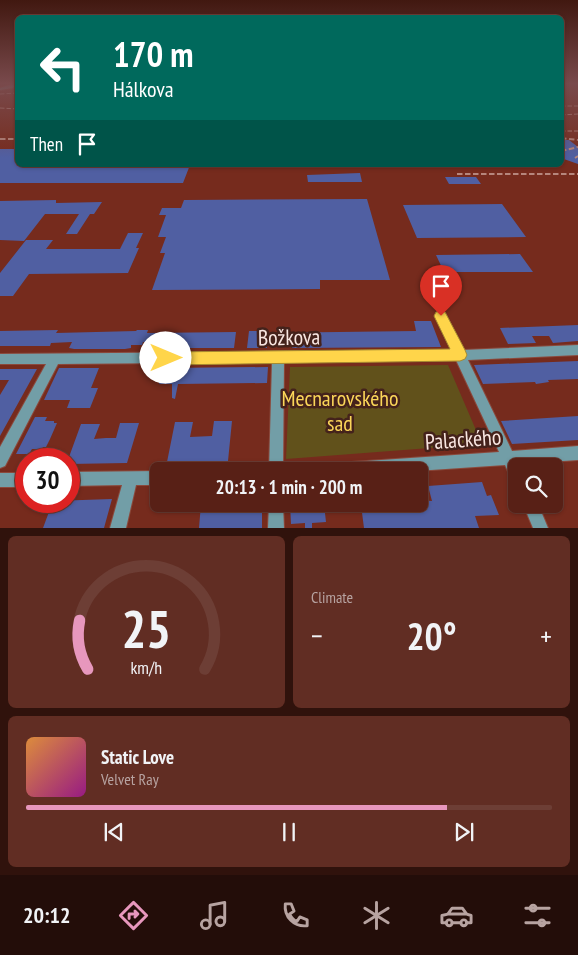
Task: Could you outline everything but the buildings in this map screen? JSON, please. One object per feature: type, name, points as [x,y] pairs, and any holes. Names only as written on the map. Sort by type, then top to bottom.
[{"type":"street","points":[[441,316],[509,457]]},
{"type":"street","name":"Božkova","points":[[0,360],[460,355],[578,350]]},
{"type":"street","points":[[276,462],[278,358]]},
{"type":"street","points":[[0,461],[54,359]]},
{"type":"street","name":"Palackého","points":[[428,463],[578,453]]},
{"type":"street","points":[[80,480],[150,478]]},
{"type":"street","points":[[118,528],[131,479]]},
{"type":"street","points":[[0,480],[15,480]]},
{"type":"street","points":[[276,512],[276,528]]},
{"type":"street","points":[[534,513],[540,528]]},
{"type":"green space","name":"Mecnarovského sad","points":[[448,365],[482,444],[286,459],[290,367]]},
{"type":"railway","points":[[564,115],[578,114]]},
{"type":"railway","points":[[564,131],[578,131]]},
{"type":"railway","points":[[564,138],[578,140]]},
{"type":"railway","points":[[0,139],[15,139]]},
{"type":"railway","points":[[564,150],[578,147]]},
{"type":"railway","points":[[457,174],[578,174]]},
{"type":"route","points":[[166,358],[460,355],[441,316]]}]
